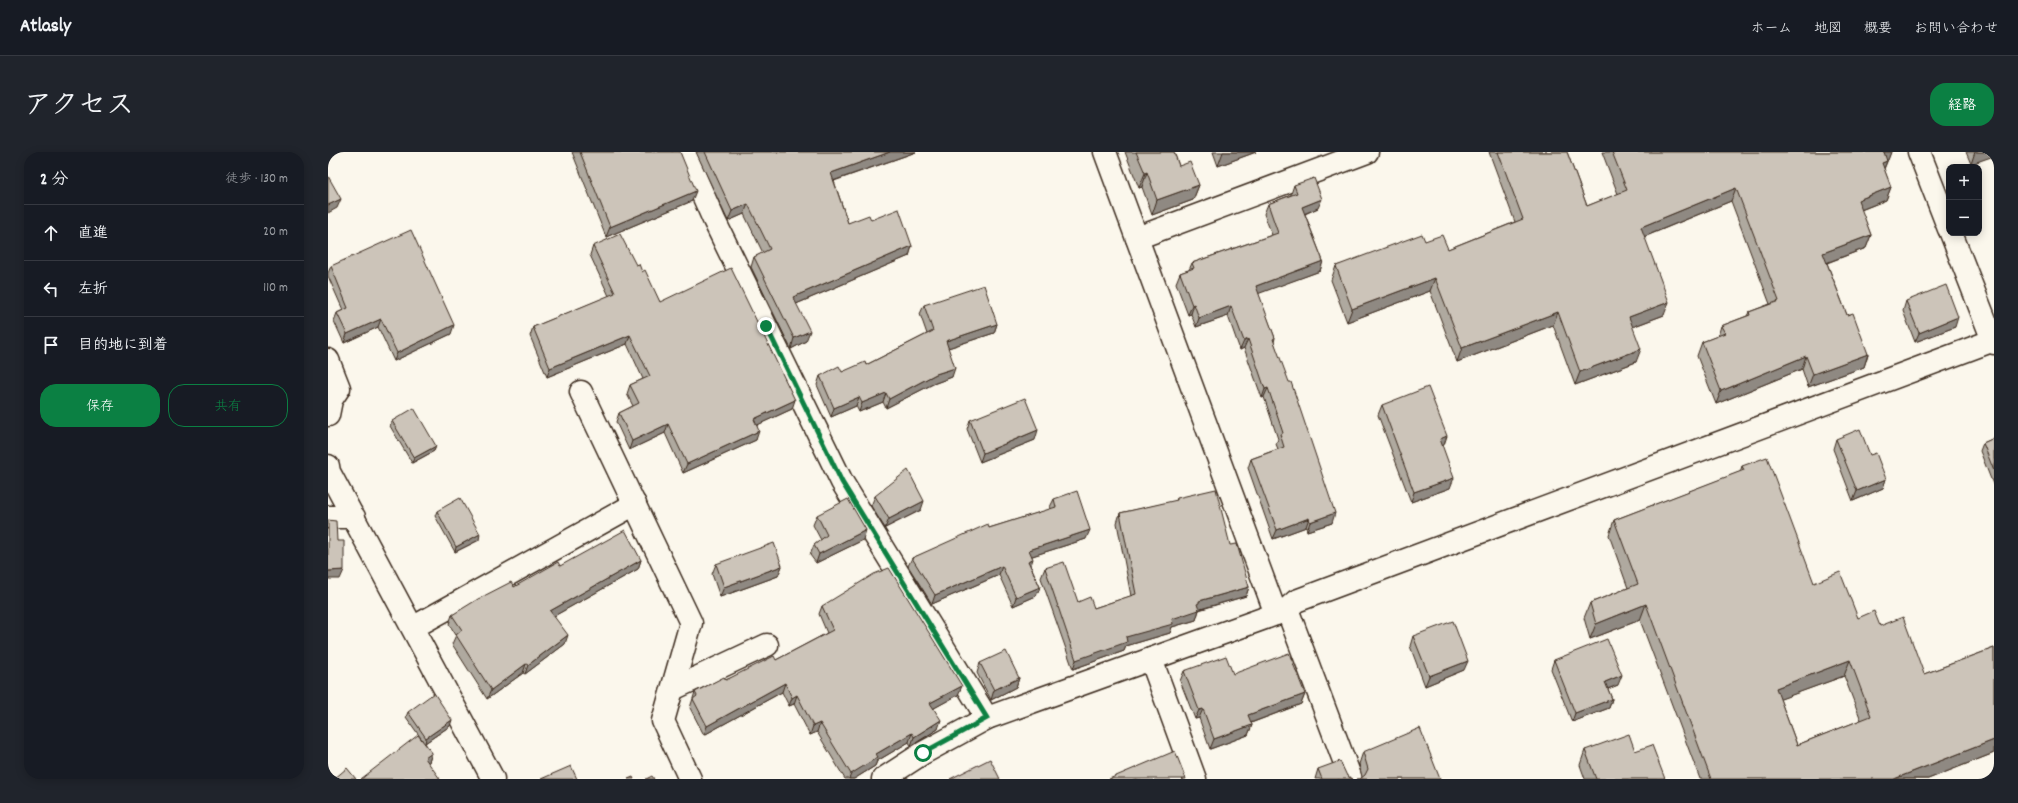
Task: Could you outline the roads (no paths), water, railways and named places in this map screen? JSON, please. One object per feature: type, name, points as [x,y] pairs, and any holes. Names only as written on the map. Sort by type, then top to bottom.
[{"type":"street","points":[[684,152],[714,220],[842,482],[987,718]]},
{"type":"street","points":[[1105,152],[1281,612],[1351,779]]},
{"type":"street","points":[[1137,238],[1367,152]]},
{"type":"street","points":[[1919,152],[1946,221]]},
{"type":"street","points":[[884,779],[923,753],[987,718],[1281,612],[1296,601],[1994,341],[1952,236]]},
{"type":"street","points":[[328,360],[333,389],[328,415]]},
{"type":"street","points":[[581,392],[691,623],[663,722],[690,779]]},
{"type":"street","points":[[328,466],[329,472],[414,627],[493,779]]},
{"type":"street","points":[[414,627],[635,504]]},
{"type":"street","points":[[328,517],[354,517]]},
{"type":"street","points":[[673,689],[767,645]]},
{"type":"street","points":[[1151,659],[1195,779]]}]
